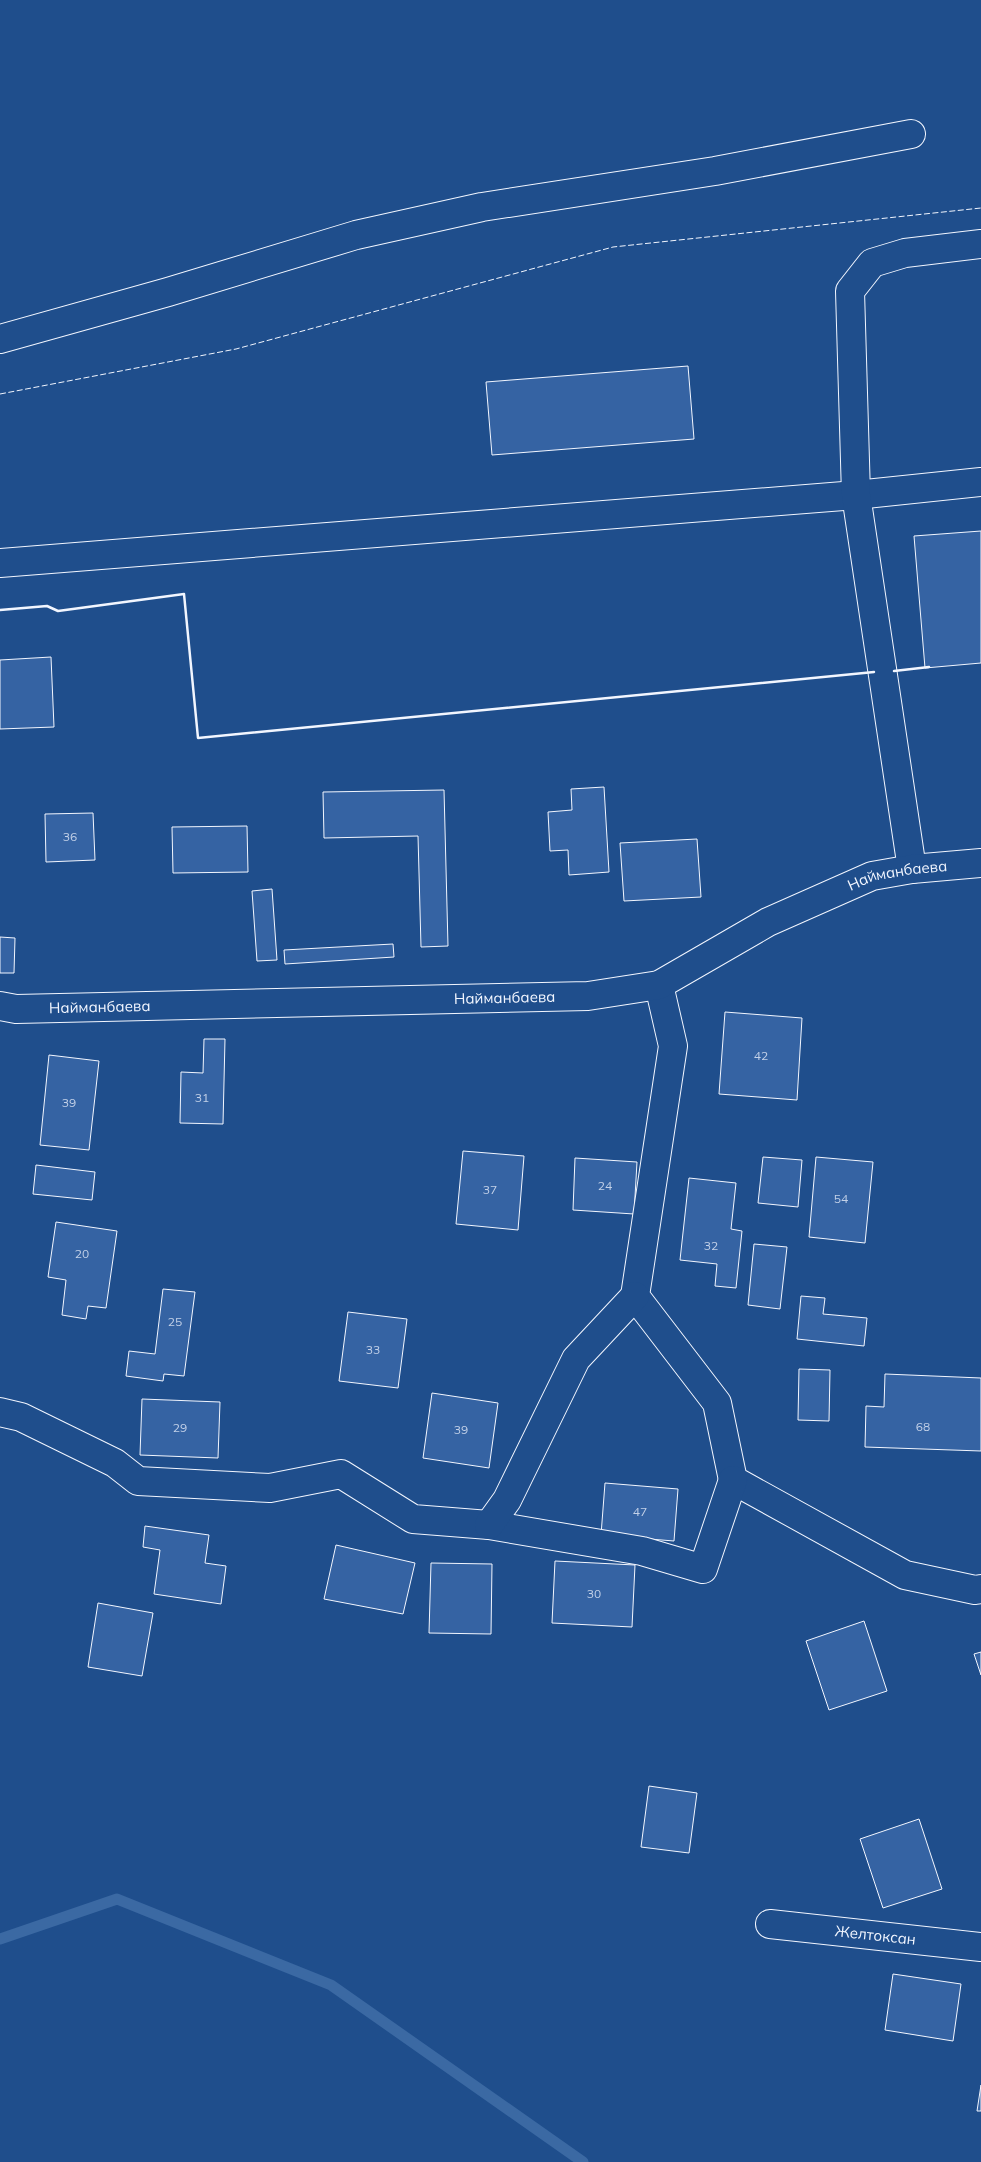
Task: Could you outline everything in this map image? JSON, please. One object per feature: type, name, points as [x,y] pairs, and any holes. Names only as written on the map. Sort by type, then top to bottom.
[{"type":"street","points":[[0,339],[168,292],[356,235],[482,207],[714,171],[910,134]]},
{"type":"street","points":[[912,869],[856,495],[850,290],[872,263],[905,253],[981,244]]},
{"type":"street","points":[[0,562],[856,495],[981,482]]},
{"type":"street","name":"Найманбаева","points":[[0,1006],[26,1008],[588,996],[659,985],[768,922],[872,876],[912,869],[981,863]]},
{"type":"street","points":[[489,1525],[507,1500],[576,1359],[635,1296],[673,1046],[659,985]]},
{"type":"street","points":[[0,1412],[21,1417],[115,1463],[138,1481],[270,1488],[341,1474],[413,1519],[489,1525],[642,1551],[703,1569],[733,1480],[717,1403],[635,1296]]},
{"type":"street","points":[[733,1480],[905,1575],[974,1590],[981,1589]]},
{"type":"street","name":"Желтоксан","points":[[770,1924],[981,1947]]},
{"type":"building","points":[[688,366],[694,439],[492,455],[486,382]]},
{"type":"building","points":[[981,531],[981,663],[925,668],[914,536]]},
{"type":"building","points":[[51,657],[54,727],[0,729],[0,660]]},
{"type":"building","points":[[604,787],[609,872],[569,875],[568,850],[550,851],[548,812],[572,810],[571,789]]},
{"type":"building","points":[[444,790],[448,946],[421,947],[418,836],[324,838],[323,792]]},
{"type":"building","points":[[93,813],[95,860],[46,862],[45,814]]},
{"type":"building","points":[[247,826],[248,872],[173,873],[172,827]]},
{"type":"building","points":[[697,839],[701,897],[624,901],[620,843]]},
{"type":"building","points":[[272,889],[277,960],[257,961],[252,891]]},
{"type":"building","points":[[0,937],[15,938],[14,973],[0,973]]},
{"type":"building","points":[[393,944],[394,957],[285,964],[284,950]]},
{"type":"building","points":[[725,1012],[802,1018],[797,1100],[719,1094]]},
{"type":"building","points":[[204,1039],[225,1039],[223,1124],[180,1123],[181,1072],[203,1073]]},
{"type":"building","points":[[49,1055],[99,1061],[89,1150],[40,1145]]},
{"type":"building","points":[[463,1151],[524,1156],[518,1230],[456,1224]]},
{"type":"building","points":[[763,1157],[802,1160],[798,1207],[758,1203]]},
{"type":"building","points":[[816,1157],[873,1162],[865,1243],[809,1237]]},
{"type":"building","points":[[575,1158],[637,1162],[634,1214],[573,1210]]},
{"type":"building","points":[[36,1165],[95,1172],[92,1200],[33,1194]]},
{"type":"building","points":[[689,1178],[736,1183],[731,1229],[742,1231],[736,1288],[715,1286],[717,1264],[680,1260]]},
{"type":"building","points":[[56,1222],[117,1231],[106,1308],[88,1306],[86,1319],[62,1315],[66,1280],[48,1277]]},
{"type":"building","points":[[754,1244],[787,1247],[780,1309],[748,1305]]},
{"type":"building","points":[[163,1289],[195,1292],[184,1376],[164,1374],[163,1381],[126,1376],[129,1351],[155,1354]]},
{"type":"building","points":[[801,1296],[825,1298],[823,1314],[867,1318],[864,1346],[797,1339]]},
{"type":"building","points":[[348,1312],[407,1319],[398,1388],[339,1381]]},
{"type":"building","points":[[799,1369],[830,1370],[829,1421],[798,1420]]},
{"type":"building","points":[[885,1374],[981,1378],[981,1451],[865,1447],[866,1406],[884,1407]]},
{"type":"building","points":[[432,1393],[498,1403],[489,1468],[423,1458]]},
{"type":"building","points":[[142,1399],[220,1402],[218,1458],[140,1455]]},
{"type":"building","points":[[605,1483],[678,1489],[674,1541],[601,1535]]},
{"type":"building","points":[[145,1526],[209,1535],[205,1563],[226,1566],[221,1604],[154,1594],[160,1550],[143,1547]]},
{"type":"building","points":[[336,1545],[415,1563],[403,1614],[324,1599]]},
{"type":"building","points":[[555,1561],[635,1565],[632,1627],[552,1623]]},
{"type":"building","points":[[431,1563],[492,1564],[491,1634],[429,1633]]},
{"type":"building","points":[[98,1603],[153,1613],[142,1676],[88,1667]]},
{"type":"building","points":[[864,1621],[887,1691],[829,1710],[806,1641]]},
{"type":"building","points":[[981,1652],[981,1675],[974,1654]]},
{"type":"building","points":[[649,1786],[697,1793],[689,1853],[641,1847]]},
{"type":"building","points":[[919,1819],[942,1889],[883,1908],[860,1839]]},
{"type":"building","points":[[893,1974],[961,1984],[953,2041],[885,2030]]},
{"type":"building","points":[[981,2085],[981,2111],[977,2111]]},
{"type":"waterway","points":[[0,1939],[117,1899],[331,1985],[583,2162]]},
{"type":"fence","points":[[0,394],[236,349],[613,247],[981,208]]},
{"type":"wall","points":[[0,610],[47,606],[58,611],[184,594],[198,738],[874,672]]},
{"type":"wall","points":[[894,671],[929,667]]}]
